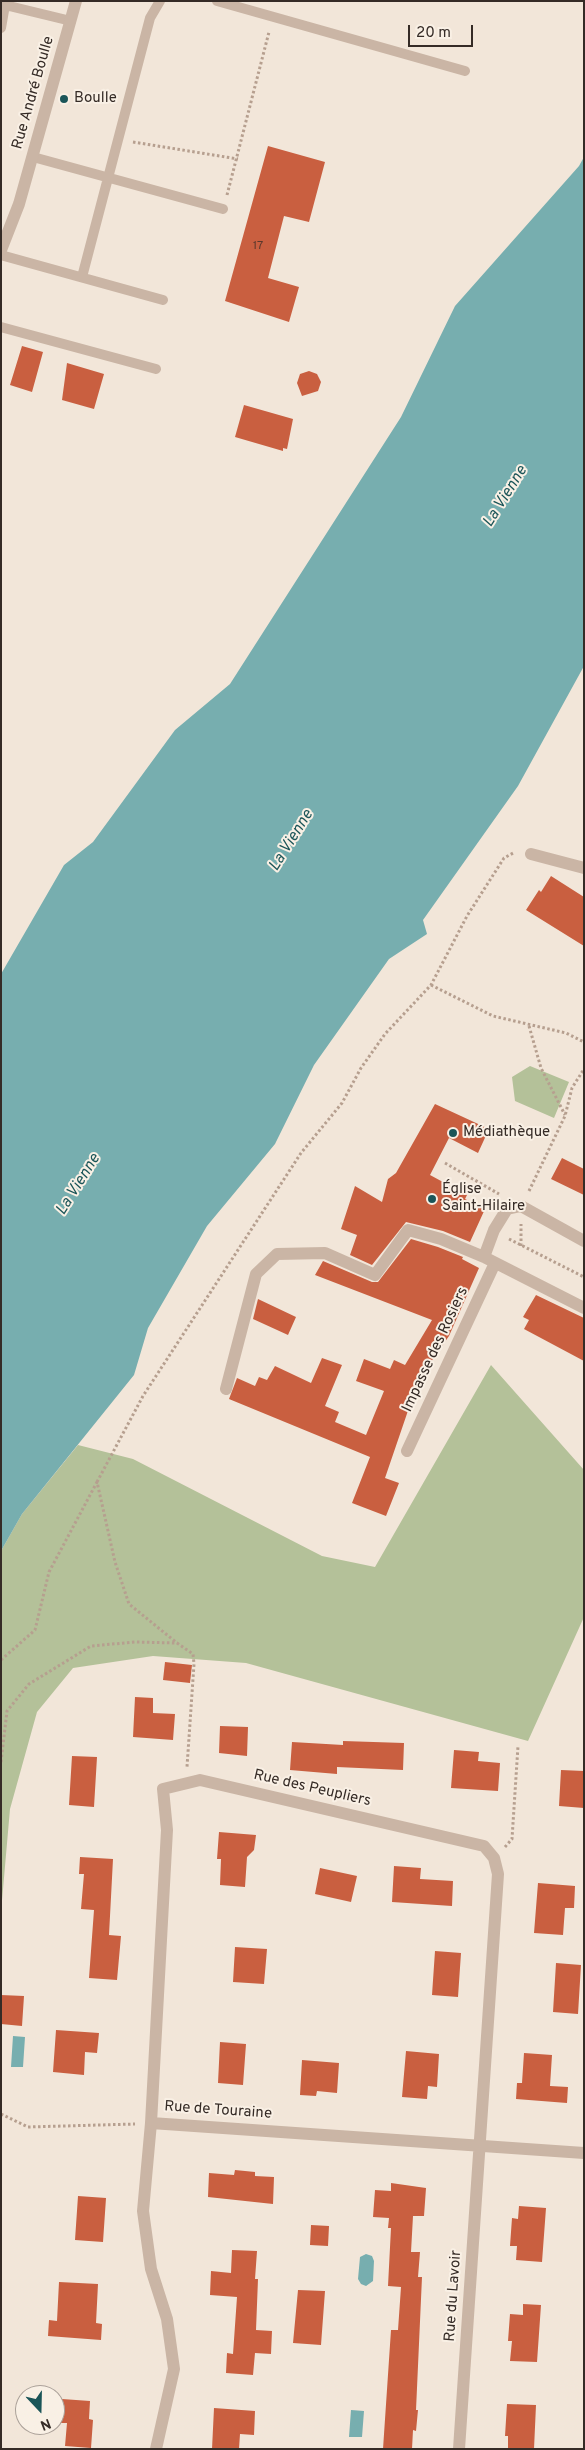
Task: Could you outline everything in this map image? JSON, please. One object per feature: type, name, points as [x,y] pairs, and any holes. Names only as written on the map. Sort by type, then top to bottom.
[{"type":"street","name":"Rue André Boulle","points":[[1,250],[19,204],[76,1]]},
{"type":"street","points":[[531,854],[584,868]]},
{"type":"street","points":[[521,1206],[584,1242]]},
{"type":"street","name":"Impasse des Rosiers","points":[[407,1451],[489,1260],[494,1230],[507,1209],[521,1206]]},
{"type":"street","points":[[226,1389],[256,1274],[276,1254],[325,1254],[375,1276],[408,1230],[441,1239],[489,1260],[584,1308]]},
{"type":"street","name":"Rue des Peupliers","points":[[151,2123],[167,1830],[163,1789],[200,1780],[484,1846],[494,1858]]},
{"type":"street","points":[[481,2146],[498,1874],[494,1858]]},
{"type":"street","name":"Rue de Touraine","points":[[156,2449],[174,2369],[167,2319],[151,2269],[143,2211],[151,2123],[584,2153]]},
{"type":"street","name":"Rue du Lavoir","points":[[459,2449],[481,2146]]},
{"type":"lane","points":[[82,277],[150,18],[160,1]]},
{"type":"lane","points":[[217,1],[465,71]]},
{"type":"lane","points":[[1,28],[5,3],[71,21]]},
{"type":"lane","points":[[33,157],[223,209]]},
{"type":"lane","points":[[1,255],[163,300]]},
{"type":"lane","points":[[1,327],[156,370]]},
{"type":"path","points":[[223,209],[238,158],[272,17]]},
{"type":"path","points":[[118,140],[238,158]]},
{"type":"path","points":[[1,1660],[35,1630],[49,1572],[143,1396],[301,1153],[342,1103],[361,1068],[385,1034],[431,985],[467,916],[504,858],[516,852],[531,854]]},
{"type":"path","points":[[431,985],[493,1016],[529,1026],[566,1033],[584,1042]]},
{"type":"path","points":[[529,1026],[541,1068],[565,1116]]},
{"type":"path","points":[[521,1206],[565,1116],[572,1088],[584,1069]]},
{"type":"path","points":[[494,1230],[584,1278]]},
{"type":"path","points":[[97,1482],[116,1562],[129,1604],[193,1654],[194,1664],[186,1783]]},
{"type":"path","points":[[1,1762],[7,1712],[29,1684],[91,1646],[135,1642],[177,1643]]},
{"type":"path","points":[[494,1858],[512,1839],[518,1746]]},
{"type":"path","points":[[1,2114],[28,2127],[151,2123]]},
{"type":"green space","points":[[530,1066],[569,1082],[554,1118],[515,1101],[512,1077]]},
{"type":"green space","points":[[491,1365],[584,1470],[584,1617],[528,1741],[246,1663],[153,1656],[73,1668],[37,1712],[10,1809],[1,1912],[1,1551],[22,1514],[78,1445],[133,1459],[322,1556],[375,1567]]},
{"type":"water","name":"La Vienne","points":[[584,157],[584,666],[518,786],[423,920],[427,934],[389,959],[314,1065],[275,1144],[207,1226],[148,1328],[134,1375],[22,1514],[1,1551],[1,974],[64,865],[93,842],[175,730],[230,684],[401,417],[455,306],[579,166]]},
{"type":"water","points":[[13,2036],[25,2037],[23,2067],[11,2067]]},
{"type":"water","points":[[366,2254],[372,2256],[374,2261],[373,2281],[366,2286],[361,2284],[358,2279],[360,2257]]},
{"type":"water","points":[[351,2410],[364,2411],[362,2437],[349,2437]]},
{"type":"building","points":[[268,146],[325,162],[309,222],[284,216],[268,278],[299,287],[289,322],[225,301]]},
{"type":"building","points":[[22,346],[43,352],[32,392],[10,385]]},
{"type":"building","points":[[67,363],[104,374],[94,409],[62,400]]},
{"type":"building","points":[[309,371],[317,374],[321,382],[318,391],[302,396],[297,383],[300,374]]},
{"type":"building","points":[[244,405],[293,419],[287,449],[283,448],[283,451],[235,437]]},
{"type":"building","points":[[551,876],[584,897],[584,946],[526,910]]},
{"type":"building","points":[[435,1104],[489,1129],[478,1153],[449,1138],[430,1175],[467,1195],[465,1199],[485,1209],[470,1242],[443,1231],[406,1222],[372,1265],[350,1255],[357,1235],[341,1229],[355,1186],[382,1202],[388,1179],[396,1173]]},
{"type":"building","points":[[562,1158],[584,1169],[584,1195],[551,1179]]},
{"type":"building","points":[[411,1239],[463,1257],[462,1259],[479,1268],[449,1336],[421,1376],[412,1399],[385,1478],[399,1483],[386,1516],[352,1503],[370,1457],[229,1399],[237,1378],[255,1386],[259,1377],[267,1380],[275,1366],[311,1383],[322,1358],[342,1365],[325,1406],[339,1412],[335,1422],[366,1435],[384,1391],[356,1381],[364,1359],[390,1369],[394,1360],[405,1365],[432,1320],[315,1275],[323,1261],[372,1282],[378,1282]]},
{"type":"building","points":[[536,1295],[584,1318],[584,1361],[524,1329],[529,1320],[523,1317]]},
{"type":"building","points":[[258,1299],[296,1317],[288,1335],[253,1319]]},
{"type":"building","points":[[165,1662],[192,1665],[190,1683],[163,1680]]},
{"type":"building","points":[[135,1697],[153,1698],[153,1713],[175,1714],[173,1740],[133,1737]]},
{"type":"building","points":[[220,1726],[248,1727],[247,1756],[219,1753]]},
{"type":"building","points":[[343,1741],[404,1743],[403,1770],[337,1767],[337,1774],[290,1770],[292,1742],[343,1745]]},
{"type":"building","points":[[454,1750],[479,1752],[478,1761],[500,1763],[498,1791],[451,1788]]},
{"type":"building","points":[[72,1756],[97,1757],[94,1807],[69,1805]]},
{"type":"building","points":[[561,1770],[584,1771],[584,1808],[559,1806]]},
{"type":"building","points":[[219,1832],[256,1835],[254,1850],[247,1857],[245,1887],[220,1885],[221,1859],[217,1859]]},
{"type":"building","points":[[80,1857],[113,1859],[109,1935],[121,1936],[117,1980],[89,1978],[94,1910],[81,1909],[84,1874],[79,1874]]},
{"type":"building","points":[[394,1866],[421,1868],[420,1879],[453,1881],[452,1906],[392,1902]]},
{"type":"building","points":[[320,1868],[357,1876],[351,1902],[315,1894]]},
{"type":"building","points":[[538,1883],[575,1886],[574,1908],[565,1908],[563,1935],[534,1933]]},
{"type":"building","points":[[235,1947],[267,1949],[264,1984],[233,1982]]},
{"type":"building","points":[[435,1951],[461,1953],[458,1997],[432,1995]]},
{"type":"building","points":[[556,1963],[581,1965],[578,2014],[553,2012]]},
{"type":"building","points":[[1,1995],[24,1996],[22,2026],[1,2024]]},
{"type":"building","points":[[56,2030],[99,2033],[97,2053],[85,2052],[84,2075],[53,2072]]},
{"type":"building","points":[[220,2042],[246,2044],[243,2085],[218,2083]]},
{"type":"building","points":[[406,2051],[439,2054],[437,2087],[428,2086],[427,2099],[402,2097]]},
{"type":"building","points":[[524,2053],[552,2055],[550,2086],[568,2087],[567,2103],[516,2099],[517,2083],[522,2083]]},
{"type":"building","points":[[302,2060],[339,2063],[337,2093],[317,2091],[316,2096],[300,2095]]},
{"type":"building","points":[[235,2170],[255,2172],[255,2176],[274,2177],[273,2204],[208,2197],[209,2173],[234,2175]]},
{"type":"building","points":[[391,2183],[426,2188],[424,2216],[413,2216],[411,2252],[420,2252],[418,2277],[422,2277],[416,2410],[418,2410],[416,2431],[413,2430],[412,2449],[383,2449],[391,2330],[398,2330],[401,2287],[388,2286],[391,2228],[388,2228],[389,2218],[373,2217],[375,2190],[391,2191]]},
{"type":"building","points":[[78,2196],[106,2198],[103,2242],[75,2240]]},
{"type":"building","points":[[519,2206],[546,2208],[542,2262],[516,2260],[517,2246],[510,2246],[512,2218],[518,2219]]},
{"type":"building","points":[[311,2225],[329,2226],[328,2246],[310,2245]]},
{"type":"building","points":[[232,2250],[257,2251],[255,2279],[258,2279],[256,2330],[272,2331],[271,2354],[255,2353],[253,2375],[226,2373],[227,2353],[233,2354],[237,2297],[210,2295],[211,2271],[231,2273]]},
{"type":"building","points":[[59,2282],[98,2284],[96,2323],[102,2324],[101,2340],[48,2336],[49,2320],[57,2321]]},
{"type":"building","points":[[298,2290],[325,2291],[321,2345],[293,2343]]},
{"type":"building","points":[[523,2304],[541,2305],[537,2362],[510,2361],[512,2341],[508,2341],[510,2314],[523,2315]]},
{"type":"building","points":[[65,2399],[90,2401],[89,2419],[93,2420],[91,2448],[65,2446],[67,2423],[65,2423]]},
{"type":"building","points":[[507,2404],[536,2405],[534,2449],[508,2449],[508,2436],[505,2436]]},
{"type":"building","points":[[214,2408],[255,2411],[254,2435],[240,2434],[239,2449],[212,2449]]},
{"type":"place","name":"Boulle","points":[[64,99]]},
{"type":"place","name":"Médiathèque","points":[[453,1133]]},
{"type":"place","name":"Église Saint-Hilaire","points":[[432,1199]]}]
